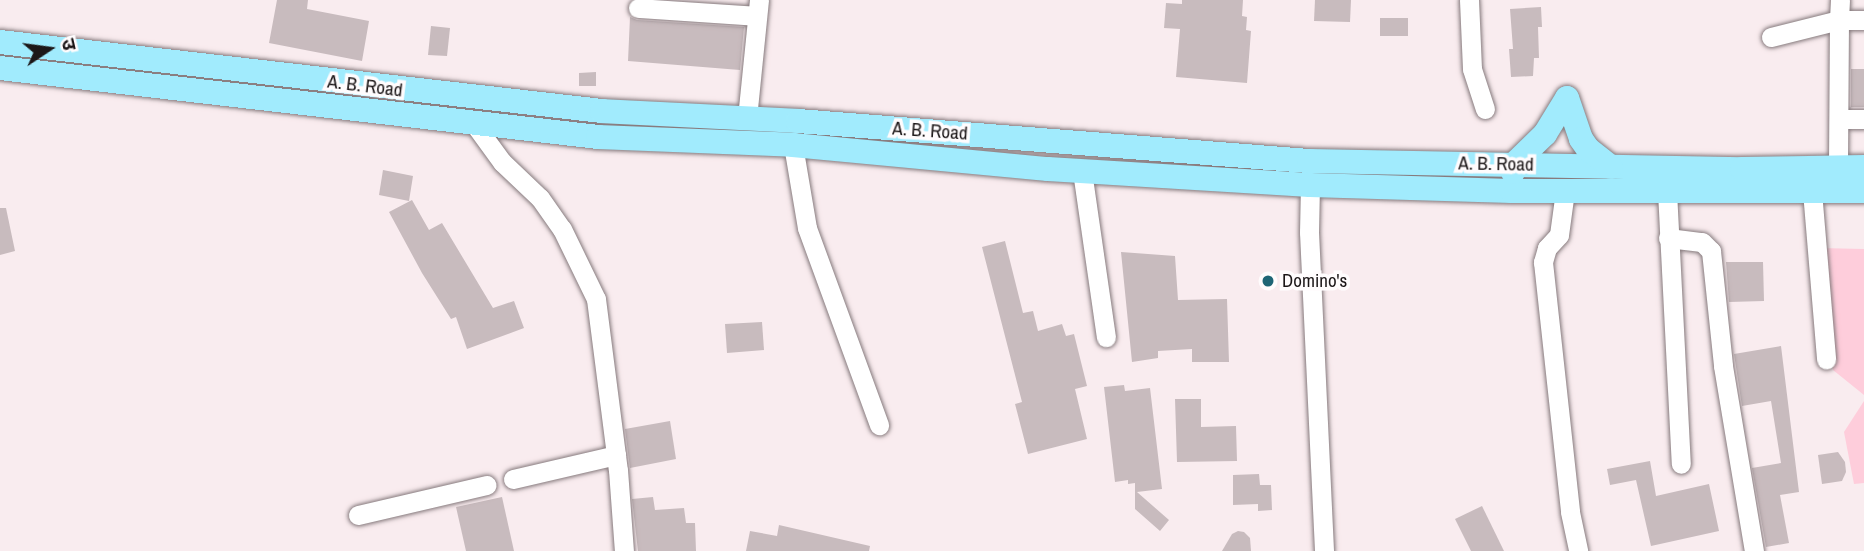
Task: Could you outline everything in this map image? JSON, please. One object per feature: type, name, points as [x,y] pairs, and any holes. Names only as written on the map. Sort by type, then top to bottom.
[{"type":"main road","name":"A. B. Road","points":[[0,42],[602,111],[747,118],[1309,161],[1611,164],[1742,169],[1864,167]]},
{"type":"main road","name":"A. B. Road","points":[[0,68],[475,125],[598,137],[793,145],[1082,171],[1310,185],[1512,191],[1864,191]]},
{"type":"main road","points":[[1512,191],[1513,165],[1545,134],[1567,98],[1581,139],[1588,149],[1611,164],[1611,191]]},
{"type":"main road","points":[[515,129],[517,102]]},
{"type":"main road","points":[[1565,164],[1565,191]]},
{"type":"street","points":[[1469,0],[1472,69],[1485,110]]},
{"type":"street","points":[[1838,167],[1840,0]]},
{"type":"street","points":[[638,8],[758,8],[747,118]]},
{"type":"street","points":[[1771,37],[1839,20],[1864,20]]},
{"type":"street","points":[[1839,119],[1864,119]]},
{"type":"street","points":[[475,125],[502,162],[540,198],[562,229],[596,299],[616,455],[624,551]]},
{"type":"street","points":[[793,145],[807,228],[879,425]]},
{"type":"street","points":[[1082,171],[1106,337]]},
{"type":"street","points":[[1310,185],[1309,232],[1324,551]]},
{"type":"street","points":[[1565,191],[1562,228],[1547,248],[1543,262],[1570,512],[1578,551]]},
{"type":"street","points":[[1667,191],[1681,464]]},
{"type":"street","points":[[1812,191],[1826,359]]},
{"type":"street","points":[[1668,237],[1702,242],[1711,251],[1723,366],[1754,551]]},
{"type":"street","points":[[513,479],[616,455]]},
{"type":"street","points":[[358,515],[487,485]]},
{"type":"shaded area","points":[[1819,248],[1864,249],[1864,395],[1833,370]]},
{"type":"shaded area","points":[[1864,401],[1864,483],[1854,484],[1844,432]]},
{"type":"building","points":[[277,0],[308,0],[307,9],[369,21],[362,61],[269,43]]},
{"type":"building","points":[[1182,0],[1243,0],[1242,16],[1247,17],[1246,30],[1251,31],[1247,83],[1176,77],[1180,29],[1164,28],[1166,3],[1182,4]]},
{"type":"building","points":[[1315,0],[1351,0],[1350,22],[1314,21]]},
{"type":"building","points":[[1541,7],[1542,27],[1538,27],[1539,58],[1534,58],[1533,76],[1511,77],[1509,49],[1513,49],[1510,9]]},
{"type":"building","points":[[630,17],[637,20],[744,27],[740,70],[628,61]]},
{"type":"building","points":[[1380,18],[1408,18],[1408,36],[1380,36]]},
{"type":"building","points":[[431,26],[450,28],[447,56],[428,55]]},
{"type":"building","points":[[1851,69],[1864,69],[1864,107],[1851,107]]},
{"type":"building","points":[[596,72],[596,86],[579,86],[579,73]]},
{"type":"building","points":[[383,170],[413,176],[409,201],[379,195]]},
{"type":"building","points":[[412,200],[429,230],[442,223],[493,308],[514,301],[524,328],[467,349],[456,317],[451,319],[389,212]]},
{"type":"building","points":[[0,208],[6,208],[15,251],[0,255]]},
{"type":"building","points":[[1005,241],[1023,313],[1033,311],[1038,331],[1062,324],[1066,336],[1074,334],[1087,386],[1075,389],[1087,439],[1028,454],[1015,404],[1022,402],[982,247]]},
{"type":"building","points":[[1121,252],[1175,256],[1178,300],[1227,299],[1229,362],[1192,362],[1192,349],[1158,351],[1158,358],[1132,362]]},
{"type":"building","points":[[1726,262],[1763,262],[1764,301],[1729,302]]},
{"type":"building","points":[[762,322],[764,350],[727,353],[725,324]]},
{"type":"building","points":[[1781,346],[1799,492],[1780,495],[1789,543],[1766,547],[1752,468],[1781,463],[1771,401],[1742,406],[1734,354]]},
{"type":"building","points":[[1124,385],[1125,391],[1150,388],[1162,489],[1137,492],[1169,520],[1160,531],[1135,509],[1135,483],[1128,484],[1128,480],[1115,482],[1104,387]]},
{"type":"building","points":[[1175,399],[1201,399],[1201,427],[1236,426],[1237,461],[1177,462]]},
{"type":"building","points":[[670,421],[676,459],[630,468],[625,429]]},
{"type":"building","points":[[1838,452],[1845,462],[1846,472],[1842,481],[1822,484],[1818,455]]},
{"type":"building","points":[[1650,461],[1656,496],[1709,484],[1719,531],[1651,546],[1636,480],[1610,485],[1607,469]]},
{"type":"building","points":[[1259,474],[1260,485],[1271,485],[1272,510],[1258,511],[1258,504],[1233,505],[1233,475]]},
{"type":"building","points":[[502,497],[514,551],[466,551],[456,507]]},
{"type":"building","points":[[653,497],[655,510],[684,508],[686,523],[695,523],[696,551],[638,551],[632,499]]},
{"type":"building","points":[[1482,506],[1504,551],[1471,551],[1455,519]]},
{"type":"building","points":[[779,525],[870,546],[869,551],[746,551],[750,531],[777,536]]},
{"type":"building","points":[[1244,532],[1250,538],[1251,551],[1222,551],[1232,534]]},
{"type":"place","name":"Domino's","points":[[1268,281]]}]
